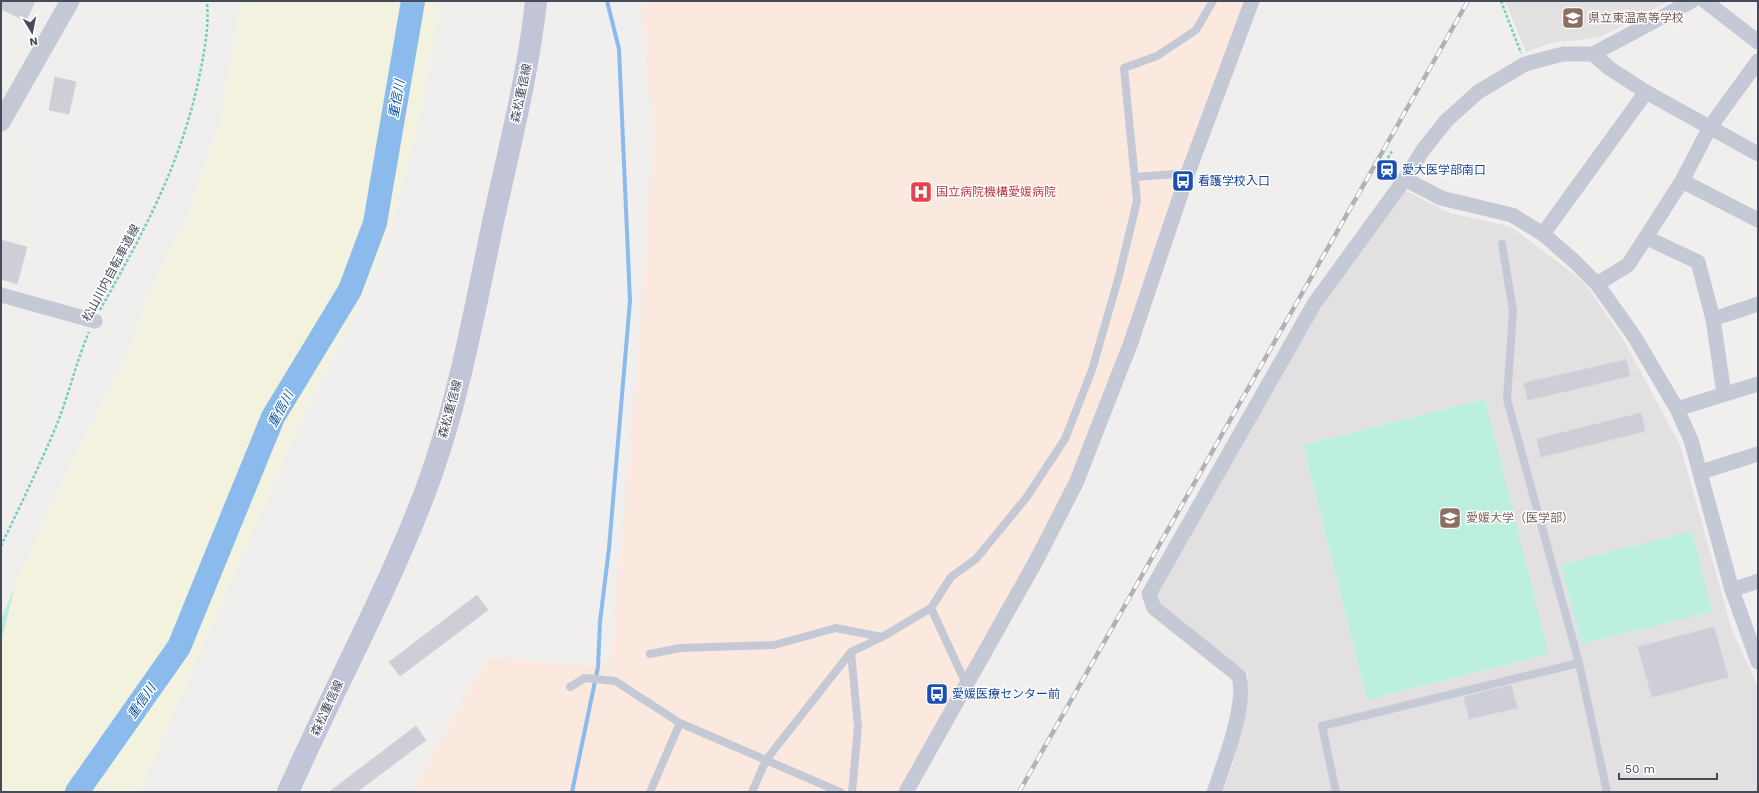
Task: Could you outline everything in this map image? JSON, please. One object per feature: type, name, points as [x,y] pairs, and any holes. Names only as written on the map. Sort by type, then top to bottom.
[{"type":"main road","name":"森松重信線","points":[[288,792],[400,552],[432,471],[467,344],[527,67],[536,1]]},
{"type":"street","points":[[1,122],[70,1]]},
{"type":"street","points":[[906,792],[1036,562],[1076,483],[1130,345],[1188,173],[1252,1]]},
{"type":"street","points":[[1214,792],[1232,739],[1242,686],[1239,676],[1154,608],[1150,594],[1314,304],[1405,179],[1423,150],[1446,121],[1478,92],[1525,64],[1563,54],[1593,54],[1692,1]]},
{"type":"street","points":[[1705,1],[1758,42]]},
{"type":"street","points":[[1593,54],[1609,68],[1646,92],[1758,154]]},
{"type":"street","points":[[1597,284],[1628,265],[1647,238],[1682,181],[1710,128],[1758,61]]},
{"type":"street","points":[[1543,234],[1646,92]]},
{"type":"street","points":[[1405,179],[1441,198],[1512,215],[1543,234],[1574,261],[1597,284],[1634,336],[1677,409],[1691,440],[1701,472],[1732,590],[1758,662]]},
{"type":"street","points":[[1682,181],[1758,220]]},
{"type":"street","points":[[1647,238],[1698,262],[1713,319],[1724,394]]},
{"type":"street","points":[[1,295],[95,321]]},
{"type":"street","points":[[1713,319],[1758,304]]},
{"type":"street","points":[[1677,409],[1758,384]]},
{"type":"street","points":[[1701,472],[1758,454]]},
{"type":"street","points":[[1732,590],[1758,582]]},
{"type":"lane","points":[[752,792],[766,760],[851,652],[931,608],[951,577],[976,559],[1026,498],[1065,439],[1092,370],[1137,201],[1136,177],[1124,68],[1157,56],[1196,30],[1213,1]]},
{"type":"lane","points":[[1136,177],[1188,173]]},
{"type":"lane","points":[[1502,244],[1513,311],[1507,399],[1579,663],[1607,792]]},
{"type":"lane","points":[[931,608],[966,684]]},
{"type":"lane","points":[[650,654],[680,648],[774,645],[836,628],[882,636]]},
{"type":"lane","points":[[851,652],[858,727],[852,792]]},
{"type":"lane","points":[[1336,792],[1322,726],[1579,663]]},
{"type":"lane","points":[[570,687],[585,678],[615,681],[680,723],[840,792]]},
{"type":"lane","points":[[650,792],[680,723]]},
{"type":"path","name":"松山川内自転車道線","points":[[1,546],[56,426],[67,398],[83,346],[152,215],[170,174],[197,89],[207,37],[209,19],[207,1]]},
{"type":"path","points":[[1501,1],[1525,64]]},
{"type":"path","points":[[1386,162],[1393,150]]},
{"type":"shaded area","points":[[641,1],[1244,1],[1124,344],[1071,478],[1036,552],[900,792],[411,792],[487,657],[610,667],[637,370],[654,132]]},
{"type":"shaded area","name":"県立東温高等学校","points":[[1505,1],[1669,1],[1602,36],[1581,40],[1554,42],[1526,52]]},
{"type":"shaded area","name":"愛媛大学（医学部）","points":[[1403,189],[1449,213],[1500,224],[1514,229],[1584,282],[1623,339],[1680,445],[1732,630],[1758,687],[1758,792],[1222,792],[1233,764],[1239,737],[1248,688],[1248,673],[1158,606],[1157,591],[1319,306]]},
{"type":"green space","points":[[1485,399],[1549,654],[1367,700],[1303,445]]},
{"type":"green space","points":[[1692,531],[1712,612],[1581,644],[1561,564]]},
{"type":"green space","points":[[15,586],[1,644],[1,619]]},
{"type":"sand","points":[[241,1],[440,1],[421,109],[393,222],[364,293],[304,413],[139,792],[1,792],[1,644],[15,586],[72,460],[123,365],[158,272],[185,223],[220,123]]},
{"type":"building","points":[[1,1],[35,1],[26,21],[1,9]]},
{"type":"building","points":[[55,77],[76,82],[69,114],[49,110]]},
{"type":"building","points":[[1,240],[27,247],[17,284],[1,279]]},
{"type":"building","points":[[1626,360],[1630,376],[1528,400],[1524,383]]},
{"type":"building","points":[[1641,413],[1645,431],[1541,457],[1537,439]]},
{"type":"building","points":[[477,595],[488,610],[400,676],[389,662]]},
{"type":"building","points":[[1714,627],[1728,677],[1652,697],[1638,647]]},
{"type":"building","points":[[1511,685],[1517,708],[1469,719],[1464,697]]},
{"type":"building","points":[[416,726],[426,740],[357,792],[329,792]]},
{"type":"waterway","name":"重信川","points":[[77,792],[179,647],[273,417],[350,290],[375,223],[413,1]]},
{"type":"waterway","points":[[572,792],[598,667],[600,622],[609,548],[630,301],[619,49],[607,1]]},
{"type":"railway","points":[[1019,792],[1468,1]]},
{"type":"place","name":"県立東温高等学校","points":[[1573,18]]},
{"type":"place","name":"愛大医学部南口","points":[[1387,170]]},
{"type":"place","name":"看護学校入口","points":[[1183,181]]},
{"type":"place","name":"国立病院機構愛媛病院","points":[[921,192]]},
{"type":"place","name":"愛媛大学（医学部）","points":[[1450,518]]},
{"type":"place","name":"愛媛医療センター前","points":[[937,694]]}]
